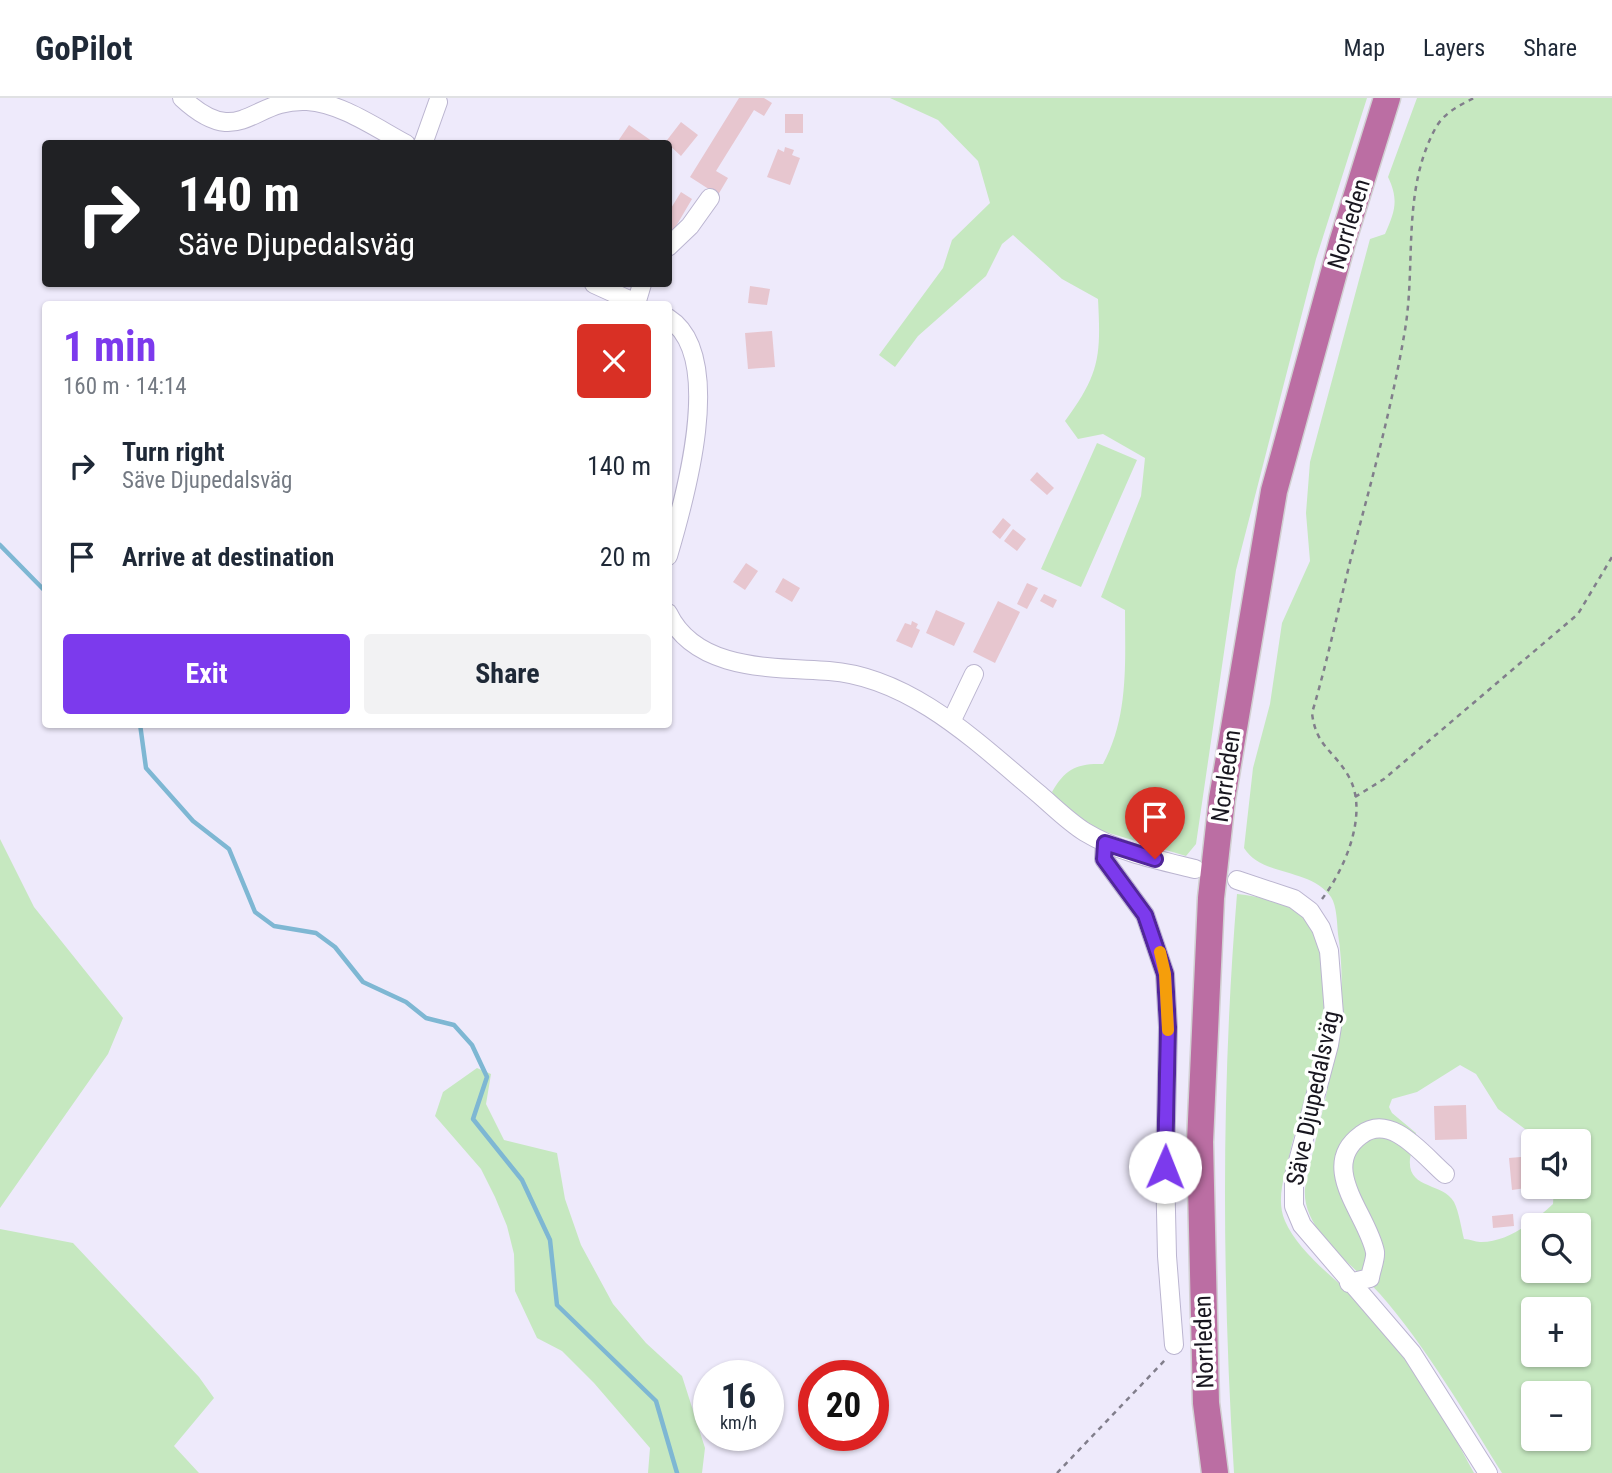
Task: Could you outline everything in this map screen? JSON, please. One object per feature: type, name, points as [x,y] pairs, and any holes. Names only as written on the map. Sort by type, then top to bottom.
[{"type":"highway","name":"Norrleden","points":[[1215,1473],[1206,1403],[1199,1142],[1210,911],[1222,799],[1274,491],[1327,297],[1387,98]]},
{"type":"street","points":[[182,98],[201,114],[228,122],[243,120],[287,103],[308,101],[344,112],[398,140]]},
{"type":"street","points":[[424,140],[438,103]]},
{"type":"street","points":[[672,243],[690,226],[710,198]]},
{"type":"street","points":[[600,287],[631,301]]},
{"type":"street","points":[[672,320],[680,325],[687,338],[695,369],[698,401],[691,470],[672,541]]},
{"type":"street","points":[[672,618],[687,639],[719,656],[752,665],[861,676],[884,684],[951,722],[1082,830],[1105,843],[1195,869]]},
{"type":"street","points":[[951,722],[974,674]]},
{"type":"street","points":[[1105,843],[1104,859],[1145,915],[1165,974],[1168,1027],[1167,1231],[1174,1345]]},
{"type":"street","points":[[1237,880],[1294,899],[1310,911]]},
{"type":"street","name":"Säve Djupedalsväg","points":[[1310,911],[1321,928],[1329,951],[1334,1014],[1329,1045],[1294,1176],[1294,1206],[1303,1225],[1349,1283],[1412,1353],[1488,1473]]},
{"type":"street","points":[[1349,1283],[1370,1278],[1376,1253],[1344,1180],[1344,1160],[1352,1141],[1366,1130],[1385,1127],[1401,1135],[1445,1174]]},
{"type":"path","points":[[1310,911],[1324,896],[1341,862],[1358,810],[1350,779],[1314,734],[1311,713],[1379,454],[1405,332],[1409,306],[1410,216],[1434,130],[1451,110],[1474,98]]},
{"type":"path","points":[[1355,797],[1384,779],[1578,614],[1612,557]]},
{"type":"path","points":[[1057,1473],[1167,1358],[1174,1345]]},
{"type":"green space","points":[[890,98],[1367,98],[1316,259],[1236,570],[1196,844],[1186,856],[1089,827],[1067,812],[1052,792],[1073,769],[1103,764],[1117,727],[1124,688],[1125,610],[1101,597],[1141,496],[1145,458],[1103,434],[1078,439],[1065,421],[1077,405],[1096,364],[1099,336],[1098,299],[1062,279],[1013,235],[1002,244],[986,276],[918,336],[895,367],[879,355],[943,268],[952,240],[990,203],[978,161],[938,120]]},
{"type":"green space","points":[[1417,98],[1612,98],[1612,1473],[1502,1473],[1413,1335],[1380,1294],[1331,1246],[1311,1219],[1305,1188],[1333,1062],[1341,999],[1336,910],[1331,897],[1322,888],[1299,876],[1262,864],[1244,848],[1253,768],[1270,704],[1282,623],[1310,561],[1306,513],[1310,462],[1370,239],[1385,234],[1393,212],[1394,192],[1388,177]],"holes":[[[1460,1065],[1476,1074],[1498,1109],[1525,1129],[1591,1129],[1591,1199],[1553,1199],[1553,1204],[1543,1213],[1591,1213],[1591,1283],[1521,1283],[1521,1229],[1490,1241],[1464,1239],[1454,1202],[1442,1191],[1414,1176],[1410,1159],[1416,1133],[1392,1113],[1389,1107],[1392,1099],[1417,1092]]]},
{"type":"green space","points":[[1097,443],[1137,460],[1081,587],[1041,569]]},
{"type":"green space","points":[[0,839],[34,907],[123,1018],[108,1054],[0,1208]]},
{"type":"green space","points":[[1237,894],[1285,905],[1302,916],[1309,923],[1321,946],[1326,973],[1322,1034],[1282,1185],[1281,1204],[1285,1221],[1302,1248],[1379,1320],[1407,1355],[1474,1473],[1234,1473],[1227,1329],[1225,1184],[1228,1038]]},
{"type":"green space","points":[[477,1068],[491,1074],[486,1104],[504,1140],[557,1153],[565,1199],[581,1245],[613,1304],[646,1343],[682,1376],[693,1410],[693,1451],[705,1451],[702,1473],[648,1473],[650,1448],[594,1383],[562,1351],[537,1338],[515,1291],[514,1254],[507,1226],[495,1197],[481,1169],[435,1116],[443,1092]]},
{"type":"green space","points":[[0,1229],[73,1243],[199,1377],[214,1398],[174,1446],[199,1473],[0,1473]]},
{"type":"building","points":[[739,98],[764,98],[772,103],[764,116],[754,110],[716,171],[728,178],[718,195],[690,177]]},
{"type":"building","points":[[785,114],[803,114],[803,133],[785,133]]},
{"type":"building","points":[[681,122],[698,135],[681,156],[672,148],[672,140],[667,140]]},
{"type":"building","points":[[629,125],[650,140],[619,140]]},
{"type":"building","points":[[785,147],[794,150],[792,155],[800,158],[790,185],[767,177],[778,149],[784,152]]},
{"type":"building","points":[[681,192],[692,199],[672,233],[672,207]]},
{"type":"building","points":[[750,286],[770,289],[767,305],[748,303]]},
{"type":"building","points":[[772,331],[775,367],[748,369],[745,333]]},
{"type":"building","points":[[1037,472],[1054,488],[1047,495],[1030,480]]},
{"type":"building","points":[[1003,518],[1011,525],[1000,539],[992,532]]},
{"type":"building","points":[[1013,529],[1026,539],[1017,551],[1004,541]]},
{"type":"building","points":[[746,563],[758,571],[745,590],[733,582]]},
{"type":"building","points":[[783,578],[800,588],[792,602],[775,592]]},
{"type":"building","points":[[1027,583],[1038,588],[1027,609],[1017,604]]},
{"type":"building","points":[[1044,594],[1057,600],[1053,608],[1040,601]]},
{"type":"building","points":[[998,601],[1020,612],[995,663],[973,652]]},
{"type":"building","points":[[936,610],[965,623],[954,646],[926,633]]},
{"type":"building","points":[[912,621],[918,624],[916,628],[920,630],[912,648],[896,641],[905,623],[911,625]]},
{"type":"building","points":[[1466,1105],[1467,1139],[1435,1140],[1434,1106]]},
{"type":"building","points":[[1521,1157],[1521,1189],[1512,1190],[1509,1158]]},
{"type":"building","points":[[1513,1214],[1514,1226],[1493,1228],[1492,1216]]},
{"type":"waterway","points":[[0,545],[42,588]]},
{"type":"waterway","points":[[141,728],[146,768],[193,821],[229,849],[255,912],[274,926],[316,933],[335,947],[363,982],[406,1002],[426,1018],[454,1025],[472,1045],[487,1077],[473,1119],[522,1180],[550,1240],[557,1305],[656,1401],[677,1473]]},
{"type":"slow traffic","points":[[1160,952],[1165,974],[1168,1030]]},
{"type":"route","points":[[1155,859],[1105,843],[1104,859],[1145,915],[1160,952],[1165,974],[1168,1027],[1165,1167]]}]
